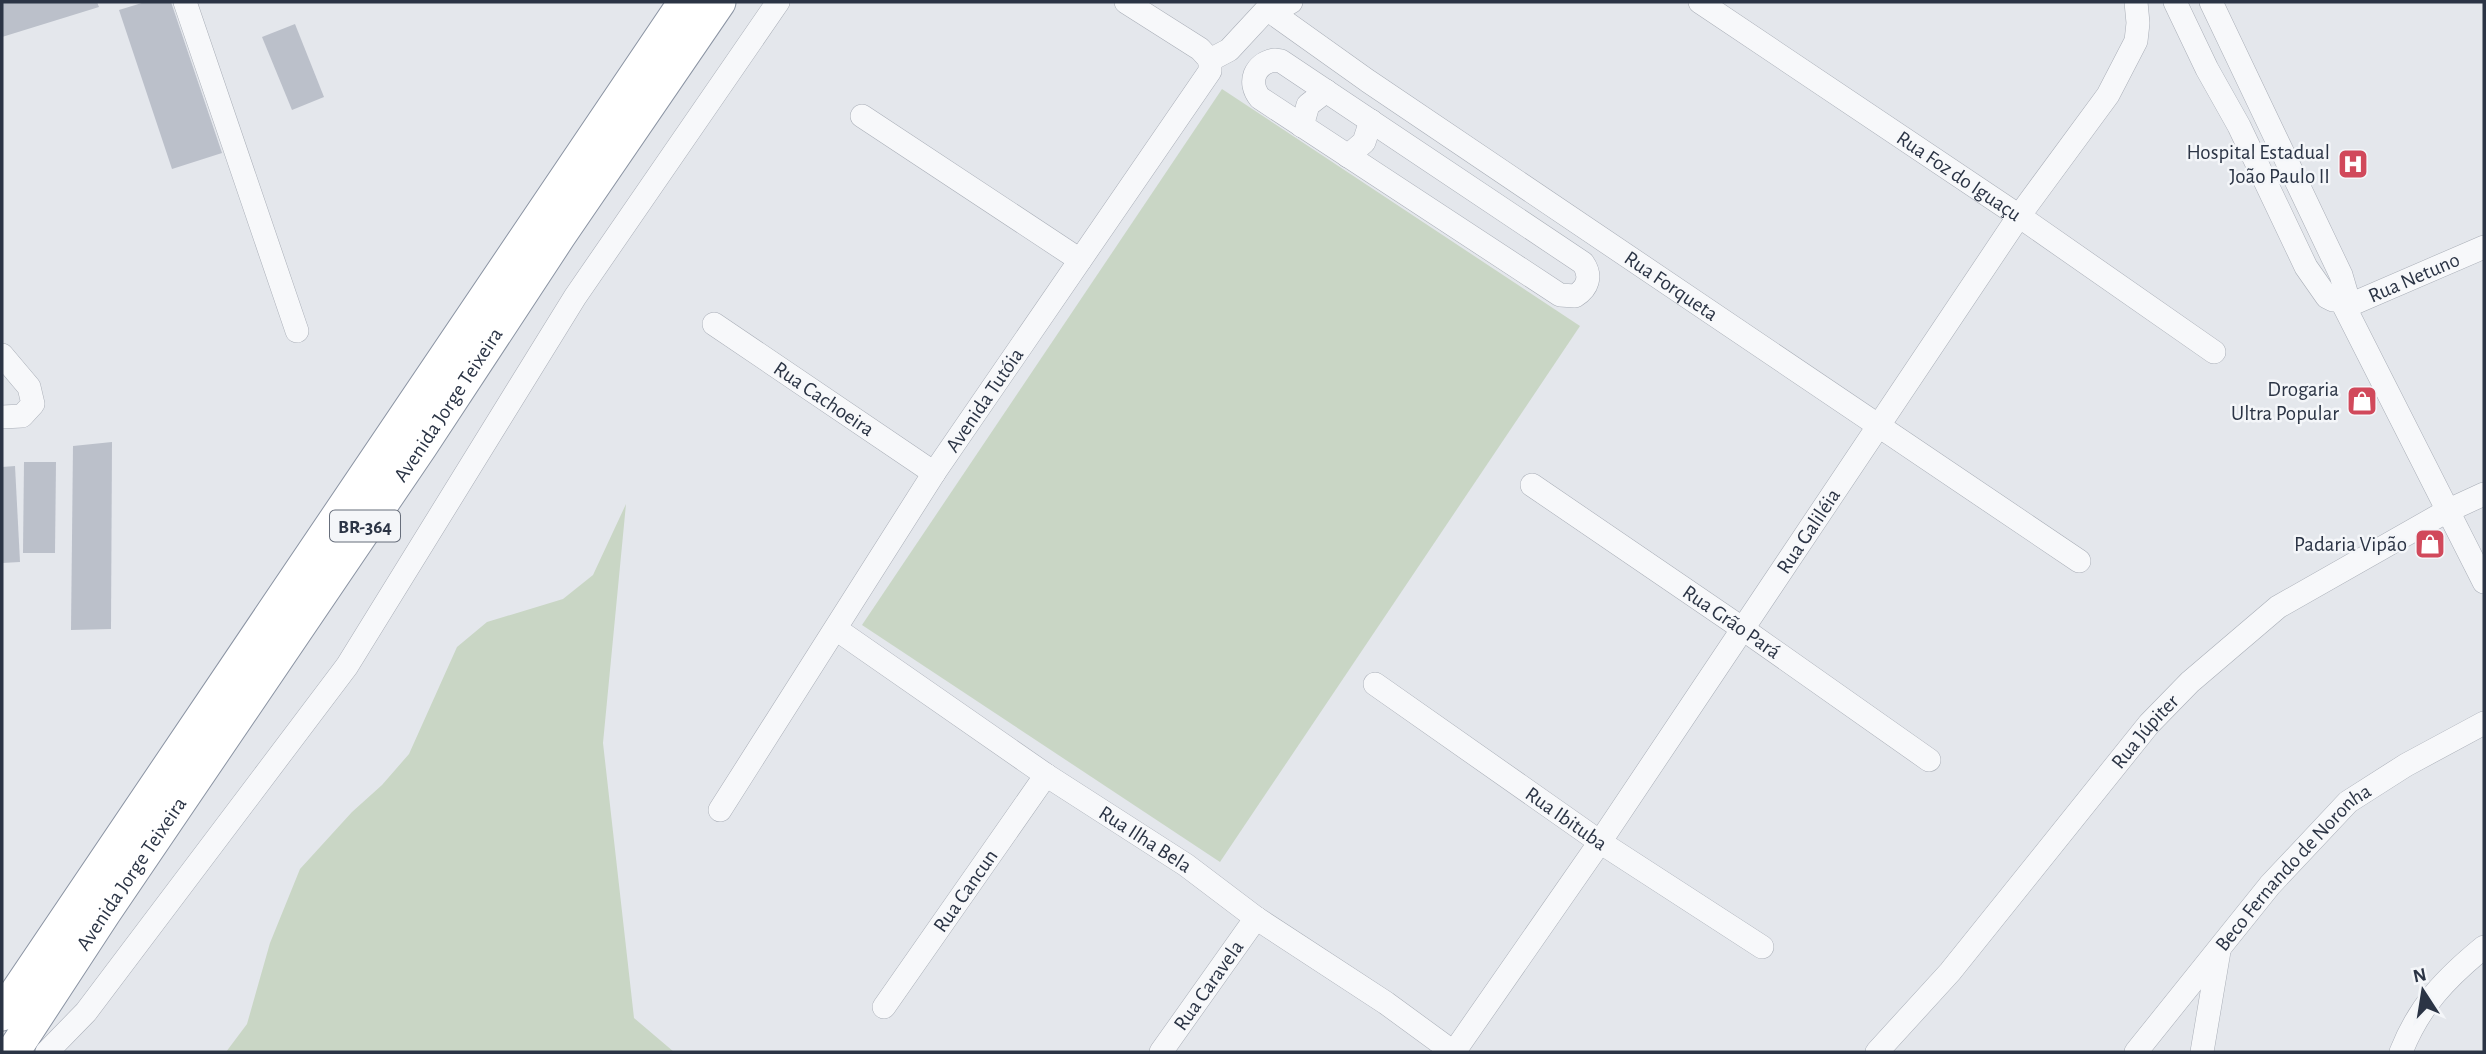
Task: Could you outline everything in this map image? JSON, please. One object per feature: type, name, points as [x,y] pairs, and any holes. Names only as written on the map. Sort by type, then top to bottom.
[{"type":"highway","name":"BR-364","points":[[2,1014],[685,2]]},
{"type":"highway","name":"Avenida Jorge Teixeira","points":[[13,1052],[719,2]]},
{"type":"street","points":[[186,2],[297,331]]},
{"type":"street","points":[[62,1052],[86,1012],[347,666],[575,297],[778,2]]},
{"type":"street","points":[[1126,2],[1200,49],[1210,60],[1229,50],[1265,6],[1281,8],[1291,2]]},
{"type":"street","name":"Rua Foz do Iguaçu","points":[[1700,2],[2019,216],[2214,352]]},
{"type":"street","name":"Rua Galiléia","points":[[1454,1052],[1600,842],[2019,216],[2108,95],[2136,41],[2136,2]]},
{"type":"street","points":[[2343,303],[2328,297],[2306,267],[2239,126],[2207,69],[2179,9],[2212,3],[2341,275],[2346,292],[2343,303],[2484,582]]},
{"type":"street","name":"Rua Forqueta","points":[[1265,6],[1368,81],[2079,561]]},
{"type":"street","name":"Avenida Tutóia","points":[[720,810],[934,473],[1210,71],[1210,60]]},
{"type":"street","points":[[1281,61],[1349,106],[1583,263],[1588,274],[1586,286],[1575,296],[1560,295],[1302,126],[1256,94],[1253,82],[1257,70],[1268,62],[1281,61]]},
{"type":"street","points":[[1349,106],[1368,81]]},
{"type":"street","points":[[1302,126],[1308,105],[1326,91]]},
{"type":"street","points":[[862,116],[1080,260]]},
{"type":"street","points":[[1348,156],[1364,142],[1371,121]]},
{"type":"street","name":"Rua Netuno","points":[[2343,303],[2484,247]]},
{"type":"street","name":"Rua Cachoeira","points":[[714,324],[934,473]]},
{"type":"street","points":[[2,355],[29,387],[33,404],[22,416],[2,417]]},
{"type":"street","name":"Rua Grão Pará","points":[[1532,485],[1929,760]]},
{"type":"street","name":"Rua Júpiter","points":[[1877,1052],[1950,972],[2149,724],[2190,682],[2278,607],[2447,511],[2484,494]]},
{"type":"street","name":"Rua Ilha Bela","points":[[836,629],[1046,775],[1186,865],[1256,918],[1386,1003],[1454,1052]]},
{"type":"street","name":"Rua Ibituba","points":[[1375,684],[1600,842],[1762,947]]},
{"type":"street","name":"Beco Fernando de Noronha","points":[[2136,1052],[2270,885],[2348,802],[2406,765],[2484,723]]},
{"type":"street","name":"Rua Cancun","points":[[884,1007],[1046,775]]},
{"type":"street","name":"Rua Caravela","points":[[1161,1052],[1256,918]]},
{"type":"street","points":[[2400,1052],[2411,1026],[2449,976],[2484,947]]},
{"type":"street","points":[[2202,1052],[2219,948]]},
{"type":"street","points":[[47,1052],[86,1012]]},
{"type":"green space","points":[[1222,89],[1580,326],[1220,862],[862,625]]},
{"type":"green space","points":[[626,504],[603,743],[634,1018],[674,1052],[226,1052],[247,1024],[270,943],[300,869],[409,754],[457,647],[487,622],[563,599],[593,575]]},
{"type":"building","points":[[2,2],[97,2],[99,7],[2,37]]},
{"type":"building","points":[[145,2],[171,2],[222,153],[172,169],[119,10]]},
{"type":"building","points":[[295,24],[324,97],[292,110],[262,37]]},
{"type":"building","points":[[112,442],[111,629],[71,630],[73,446]]},
{"type":"building","points":[[24,462],[56,462],[55,553],[23,553]]},
{"type":"building","points":[[15,466],[20,562],[2,563],[2,467]]},
{"type":"place","name":"Hospital Estadual João Paulo II","points":[[2353,164]]},
{"type":"place","name":"Drogaria Ultra Popular","points":[[2362,401]]},
{"type":"place","name":"Padaria Vipão","points":[[2430,544]]}]
